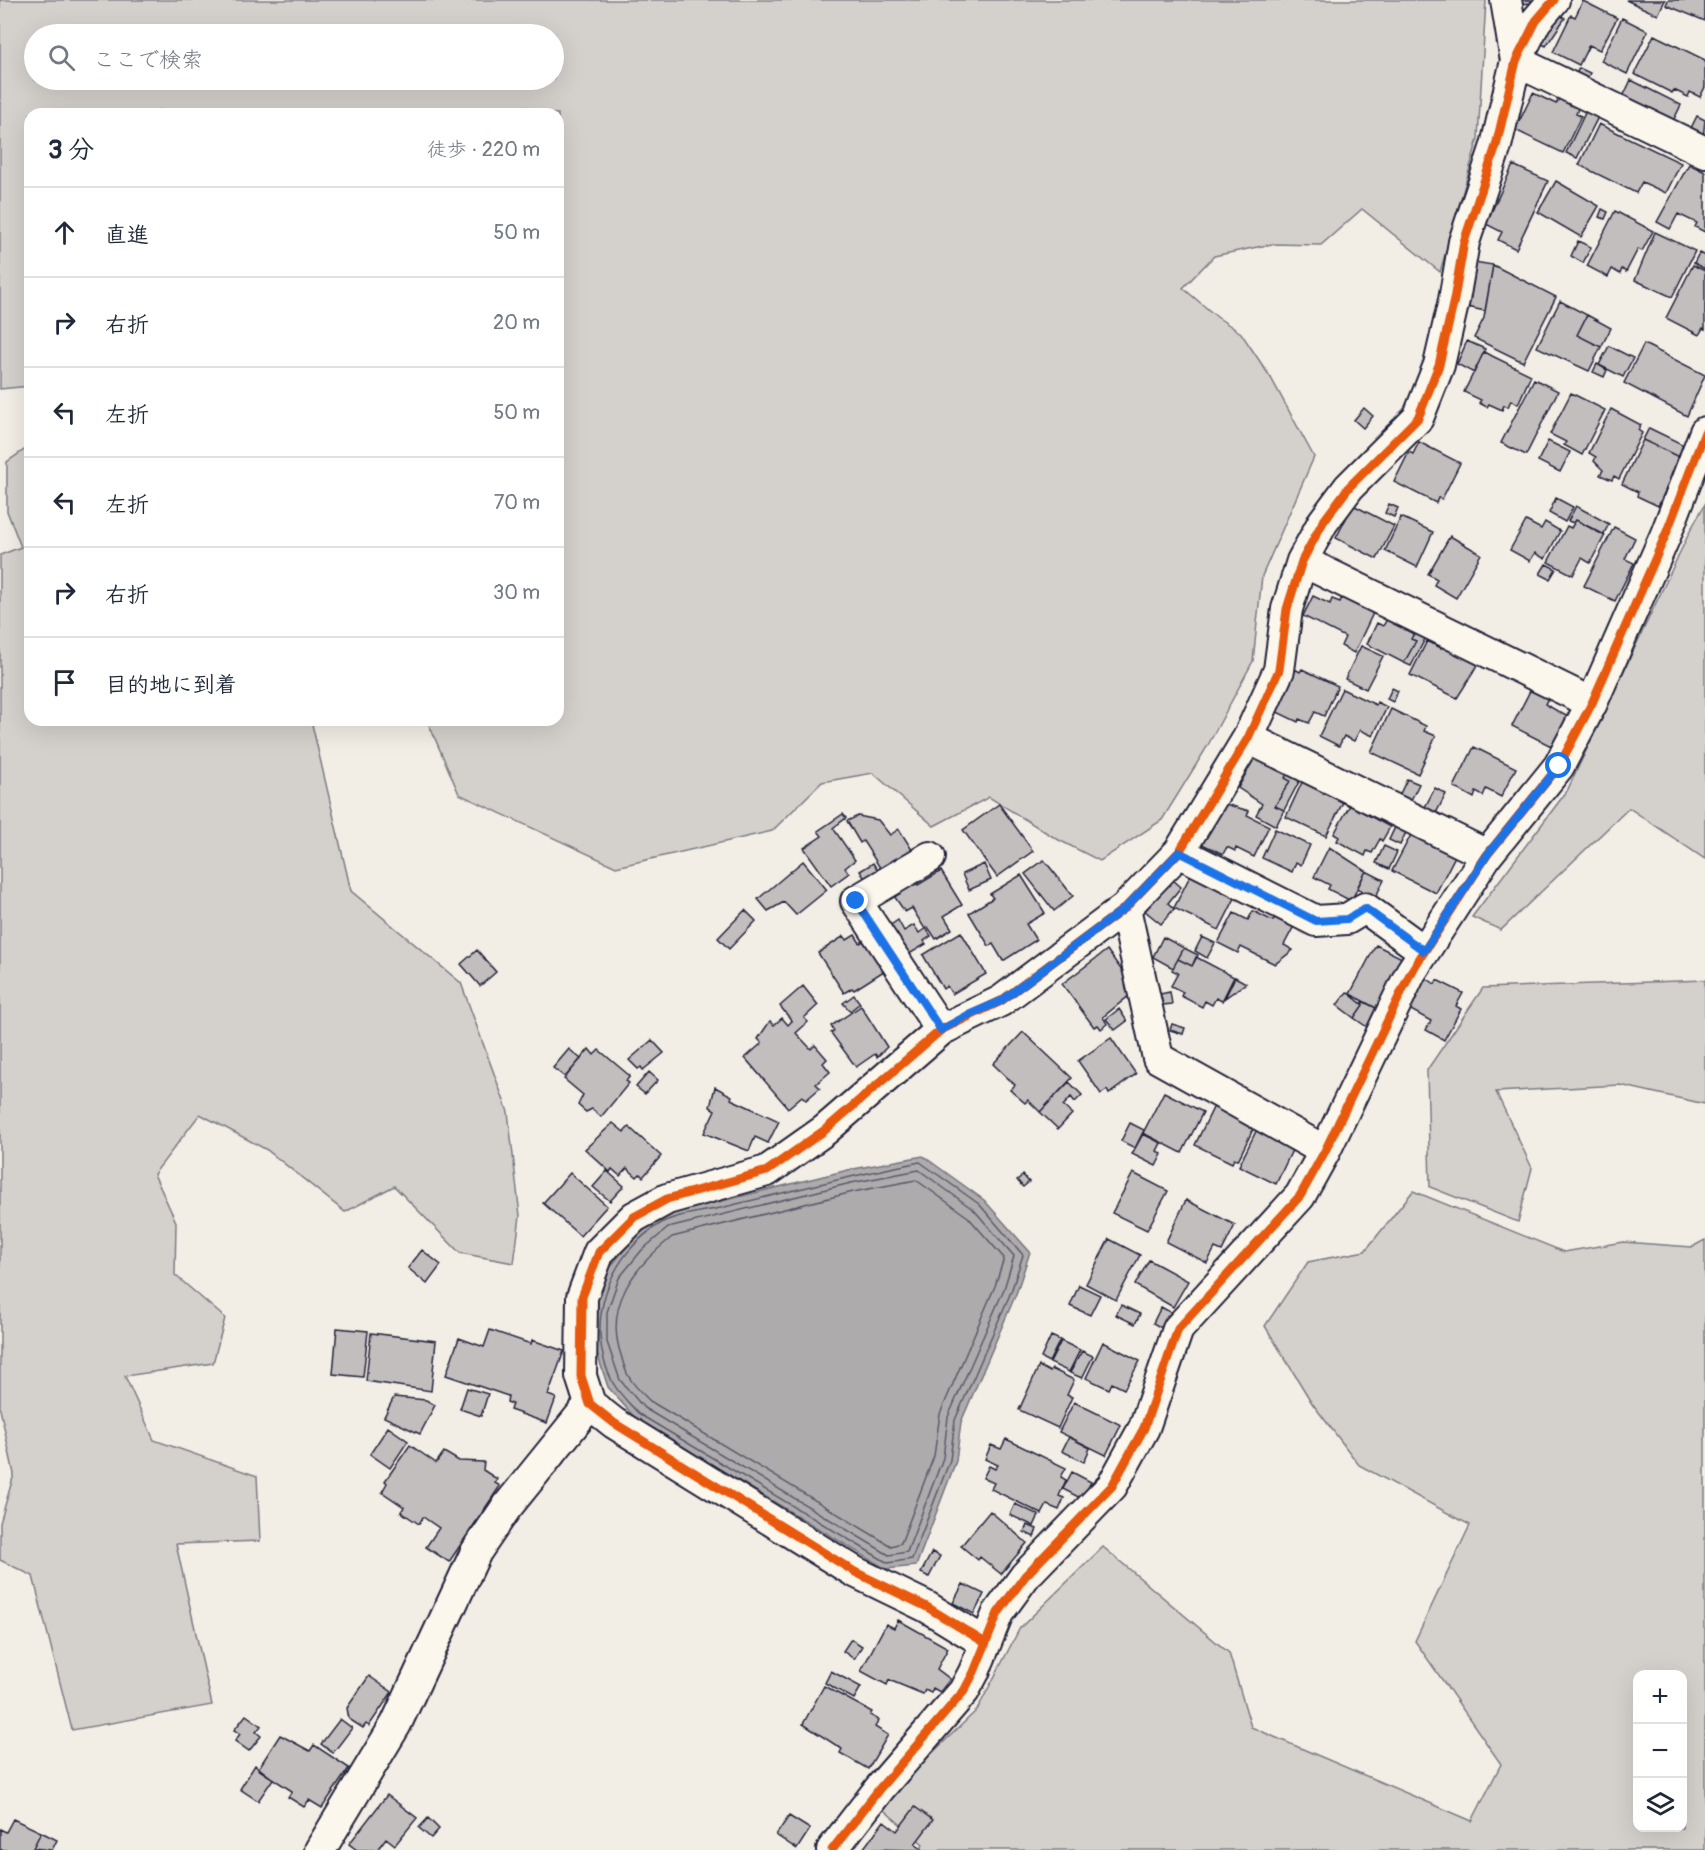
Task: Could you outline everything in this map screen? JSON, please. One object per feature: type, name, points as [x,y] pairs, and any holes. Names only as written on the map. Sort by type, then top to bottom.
[{"type":"street","points":[[1506,0],[1515,61]]},
{"type":"street","points":[[984,1642],[927,1607],[855,1572],[614,1424],[590,1404],[581,1376],[582,1297],[599,1252],[634,1217],[667,1199],[768,1171],[825,1130],[941,1030],[1001,1001],[1125,908],[1179,852],[1248,738],[1279,670],[1287,609],[1302,561],[1323,522],[1349,487],[1418,418],[1439,365],[1455,300],[1464,242],[1496,147],[1515,61],[1536,21],[1554,0]]},
{"type":"street","points":[[1515,61],[1705,152]]},
{"type":"street","points":[[832,1850],[879,1788],[964,1691],[998,1613],[1025,1576],[1112,1486],[1144,1428],[1178,1329],[1300,1196],[1325,1151],[1411,972],[1487,855],[1559,766],[1592,703],[1666,534],[1705,432]]},
{"type":"street","points":[[1302,561],[1592,703]]},
{"type":"street","points":[[1248,738],[1487,855]]},
{"type":"street","points":[[1179,852],[1316,921],[1347,919],[1365,908],[1424,951]]},
{"type":"street","points":[[930,857],[856,901],[941,1030]]},
{"type":"street","points":[[1125,908],[1158,1058],[1325,1151]]},
{"type":"street","points":[[320,1850],[396,1724],[476,1552],[506,1508],[590,1404]]},
{"type":"shaded area","points":[[0,0],[1486,0],[1478,139],[1440,272],[1362,209],[1321,245],[1272,244],[1214,256],[1183,288],[1217,317],[1241,333],[1271,378],[1314,457],[1262,576],[1253,661],[1207,747],[1162,820],[1100,861],[1055,838],[989,797],[934,826],[873,773],[822,782],[772,831],[616,867],[459,794],[430,726],[564,726],[564,108],[24,108],[24,387],[0,389]]},
{"type":"shaded area","points":[[24,450],[24,726],[312,726],[351,891],[461,983],[508,1112],[520,1216],[514,1263],[460,1253],[394,1186],[345,1212],[267,1150],[200,1114],[154,1174],[176,1222],[175,1275],[225,1318],[213,1363],[125,1376],[154,1440],[257,1476],[260,1541],[176,1544],[212,1705],[72,1730],[33,1576],[0,1560],[0,1523],[14,1474],[0,1409],[0,555],[21,547],[7,511],[7,462]]},
{"type":"shaded area","points":[[1705,504],[1705,859],[1629,808],[1501,930],[1472,917],[1567,791]]},
{"type":"shaded area","points":[[1705,980],[1705,1104],[1620,1085],[1496,1092],[1532,1168],[1518,1222],[1430,1187],[1427,1070],[1483,988]]},
{"type":"shaded area","points":[[1413,1191],[1564,1252],[1623,1242],[1692,1247],[1705,1240],[1705,1850],[921,1850],[923,1844],[878,1805],[977,1710],[1020,1628],[1103,1547],[1229,1653],[1251,1727],[1472,1821],[1501,1764],[1415,1641],[1470,1525],[1359,1465],[1312,1403],[1265,1326],[1308,1262],[1365,1251]]},
{"type":"water","points":[[923,1156],[984,1200],[1030,1252],[1016,1294],[961,1422],[956,1461],[916,1566],[886,1569],[636,1419],[608,1387],[594,1344],[593,1309],[607,1271],[632,1240],[661,1216],[848,1170]]},
{"type":"building","points":[[1520,0],[1531,0],[1532,3],[1521,4]]},
{"type":"building","points":[[1626,0],[1665,0],[1658,15]]},
{"type":"building","points":[[1668,0],[1705,0],[1705,21],[1666,5]]},
{"type":"building","points":[[1583,1],[1617,18],[1600,50],[1589,45],[1579,65],[1553,52],[1571,15],[1575,17]]},
{"type":"building","points":[[1559,15],[1565,18],[1546,46],[1540,43]]},
{"type":"building","points":[[1622,18],[1648,31],[1627,74],[1601,61]]},
{"type":"building","points":[[1654,35],[1705,60],[1705,87],[1700,97],[1690,92],[1688,97],[1674,90],[1672,93],[1634,74]]},
{"type":"building","points":[[1579,68],[1590,73],[1585,83],[1574,78]]},
{"type":"building","points":[[1631,80],[1681,105],[1671,125],[1621,101]]},
{"type":"building","points":[[1533,93],[1556,104],[1560,97],[1579,106],[1576,114],[1581,116],[1563,153],[1515,130]]},
{"type":"building","points":[[1586,111],[1598,117],[1577,158],[1566,153]]},
{"type":"building","points":[[1697,116],[1705,120],[1703,139],[1689,132]]},
{"type":"building","points":[[1599,124],[1681,163],[1666,193],[1642,182],[1636,193],[1579,165]]},
{"type":"building","points":[[1689,164],[1705,172],[1705,232],[1695,227],[1697,223],[1678,214],[1670,229],[1657,222]]},
{"type":"building","points":[[1513,165],[1548,181],[1516,249],[1498,240],[1502,232],[1486,224]]},
{"type":"building","points":[[1556,181],[1599,206],[1581,237],[1538,212]]},
{"type":"building","points":[[1602,209],[1608,212],[1605,219],[1599,217]]},
{"type":"building","points":[[1615,211],[1653,231],[1642,251],[1638,249],[1626,272],[1622,269],[1620,274],[1612,269],[1608,277],[1587,266]]},
{"type":"building","points":[[1655,232],[1695,251],[1672,297],[1635,280]]},
{"type":"building","points":[[1578,241],[1591,247],[1583,263],[1571,256]]},
{"type":"building","points":[[1699,253],[1705,256],[1705,269],[1694,263]]},
{"type":"building","points":[[1474,262],[1493,265],[1485,311],[1467,307]]},
{"type":"building","points":[[1493,265],[1556,297],[1523,362],[1474,338],[1484,318]]},
{"type":"building","points":[[1693,265],[1705,271],[1705,329],[1703,328],[1699,335],[1666,318]]},
{"type":"building","points":[[1560,301],[1587,315],[1577,335],[1601,347],[1589,371],[1537,347]]},
{"type":"building","points":[[1587,315],[1611,328],[1601,347],[1577,335]]},
{"type":"building","points":[[1467,341],[1485,349],[1474,373],[1457,364]]},
{"type":"building","points":[[1644,344],[1705,375],[1687,416],[1624,383]]},
{"type":"building","points":[[1609,346],[1633,358],[1623,377],[1599,365]]},
{"type":"building","points":[[1484,352],[1531,375],[1518,404],[1511,400],[1508,407],[1504,405],[1502,410],[1489,404],[1487,407],[1479,403],[1481,400],[1464,392]]},
{"type":"building","points":[[1597,364],[1607,370],[1604,377],[1593,372]]},
{"type":"building","points":[[1534,379],[1558,391],[1526,455],[1501,443]]},
{"type":"building","points":[[1571,393],[1605,410],[1582,455],[1564,445],[1566,442],[1550,434]]},
{"type":"building","points":[[1364,408],[1373,416],[1363,428],[1354,420]]},
{"type":"building","points":[[1611,409],[1641,425],[1638,430],[1642,433],[1619,479],[1614,476],[1612,480],[1600,475],[1603,470],[1594,461],[1596,457],[1589,453]]},
{"type":"building","points":[[1649,428],[1686,446],[1681,458],[1643,440]]},
{"type":"building","points":[[1643,440],[1681,458],[1658,506],[1637,496],[1638,492],[1622,484]]},
{"type":"building","points":[[1548,441],[1570,452],[1560,472],[1538,461]]},
{"type":"building","points":[[1419,442],[1460,463],[1442,499],[1438,498],[1436,503],[1394,482],[1409,452],[1413,454]]},
{"type":"building","points":[[1556,498],[1573,507],[1565,522],[1549,513]]},
{"type":"building","points":[[1389,504],[1398,508],[1394,517],[1385,513]]},
{"type":"building","points":[[1353,505],[1394,526],[1377,559],[1336,538]]},
{"type":"building","points":[[1576,506],[1609,524],[1603,535],[1576,520],[1574,523],[1568,521]]},
{"type":"building","points":[[1401,517],[1433,532],[1417,567],[1385,551]]},
{"type":"building","points":[[1576,520],[1605,535],[1590,563],[1582,558],[1573,575],[1548,562],[1567,526],[1571,528]]},
{"type":"building","points":[[1526,521],[1541,529],[1545,522],[1560,531],[1545,559],[1535,553],[1530,561],[1510,550]]},
{"type":"building","points":[[1614,527],[1635,538],[1625,559],[1634,563],[1615,601],[1584,586]]},
{"type":"building","points":[[1450,536],[1481,554],[1456,598],[1434,585],[1437,579],[1428,574]]},
{"type":"building","points":[[1546,564],[1556,569],[1550,579],[1540,574]]},
{"type":"building","points":[[1343,595],[1374,611],[1354,653],[1341,646],[1345,637],[1303,616],[1313,596],[1330,604],[1332,599],[1340,602]]},
{"type":"building","points":[[1387,619],[1414,633],[1411,639],[1416,641],[1404,663],[1367,644],[1377,623],[1383,626]]},
{"type":"building","points":[[1416,629],[1427,635],[1411,666],[1404,663],[1416,641],[1411,639]]},
{"type":"building","points":[[1427,641],[1441,648],[1444,644],[1478,665],[1457,698],[1410,675]]},
{"type":"building","points":[[1361,646],[1383,656],[1366,689],[1345,679]]},
{"type":"building","points":[[1291,667],[1300,672],[1302,669],[1338,686],[1324,716],[1315,712],[1309,723],[1299,719],[1298,722],[1275,711],[1291,681]]},
{"type":"building","points":[[1532,687],[1549,696],[1545,704],[1568,717],[1553,747],[1512,726]]},
{"type":"building","points":[[1392,688],[1398,691],[1393,702],[1387,699]]},
{"type":"building","points":[[1342,689],[1376,705],[1377,702],[1387,707],[1373,736],[1360,730],[1354,741],[1344,736],[1339,746],[1319,736]]},
{"type":"building","points":[[1391,709],[1426,726],[1424,731],[1436,736],[1418,774],[1371,752]]},
{"type":"building","points":[[1474,747],[1516,768],[1501,797],[1486,789],[1483,796],[1476,792],[1474,798],[1454,787]]},
{"type":"building","points":[[1256,755],[1288,772],[1285,778],[1290,781],[1275,806],[1284,810],[1276,826],[1256,815],[1262,804],[1238,788]]},
{"type":"building","points":[[1288,772],[1302,776],[1284,810],[1275,806],[1290,781],[1285,778]]},
{"type":"building","points":[[1304,778],[1330,791],[1329,795],[1343,802],[1326,836],[1286,817]]},
{"type":"building","points":[[1407,779],[1419,784],[1410,802],[1399,796]]},
{"type":"building","points":[[1435,788],[1446,794],[1435,815],[1424,809]]},
{"type":"building","points":[[1222,803],[1249,811],[1247,815],[1269,826],[1254,857],[1236,848],[1235,851],[1227,847],[1223,854],[1202,844]]},
{"type":"building","points":[[999,804],[1033,851],[997,877],[963,830]]},
{"type":"building","points":[[1350,805],[1390,827],[1372,853],[1367,851],[1365,856],[1337,841],[1339,837],[1334,834]]},
{"type":"building","points":[[843,814],[846,818],[833,828],[855,860],[845,868],[849,873],[831,886],[804,848],[822,836],[818,831]]},
{"type":"building","points":[[858,816],[878,820],[890,835],[899,829],[914,853],[884,874],[863,841],[860,843],[847,821]]},
{"type":"building","points":[[1397,823],[1408,828],[1400,845],[1389,840]]},
{"type":"building","points":[[1275,829],[1310,845],[1301,865],[1296,862],[1292,872],[1262,858]]},
{"type":"building","points":[[1413,831],[1455,856],[1436,893],[1392,871]]},
{"type":"building","points":[[1384,846],[1397,852],[1389,869],[1376,863]]},
{"type":"building","points":[[1329,847],[1366,871],[1351,901],[1328,889],[1330,885],[1314,877]]},
{"type":"building","points":[[1044,860],[1073,896],[1054,911],[1025,874]]},
{"type":"building","points":[[803,861],[827,890],[796,915],[784,902],[768,911],[758,899]]},
{"type":"building","points":[[873,863],[882,877],[869,885],[860,871]]},
{"type":"building","points":[[984,864],[991,880],[969,890],[962,874]]},
{"type":"building","points":[[941,871],[962,905],[944,916],[952,929],[936,939],[928,927],[925,929],[912,908],[905,912],[892,893],[914,879],[918,885]]},
{"type":"building","points":[[1366,871],[1384,880],[1375,898],[1357,888]]},
{"type":"building","points":[[1192,872],[1237,894],[1219,930],[1174,908]]},
{"type":"building","points":[[1021,875],[1045,913],[1026,924],[1036,940],[1003,961],[993,944],[989,946],[969,913],[993,898],[990,894]]},
{"type":"building","points":[[1172,879],[1181,887],[1168,903],[1174,909],[1161,924],[1145,911]]},
{"type":"building","points":[[745,910],[756,921],[729,949],[718,938]]},
{"type":"building","points":[[1253,911],[1273,921],[1275,916],[1294,926],[1284,945],[1293,950],[1275,964],[1241,947],[1238,953],[1218,943],[1234,913],[1248,920]]},
{"type":"building","points":[[898,920],[904,931],[914,925],[919,933],[926,928],[931,936],[924,941],[926,944],[906,956],[888,927]]},
{"type":"building","points":[[961,932],[986,974],[952,994],[947,986],[943,989],[923,955]]},
{"type":"building","points":[[855,935],[860,943],[867,939],[887,969],[854,990],[852,988],[844,993],[818,953],[844,936],[847,940]]},
{"type":"building","points":[[1163,937],[1184,948],[1173,968],[1153,957]]},
{"type":"building","points":[[1202,937],[1215,943],[1207,958],[1195,951]]},
{"type":"building","points":[[1376,945],[1402,958],[1376,1008],[1350,994]]},
{"type":"building","points":[[1184,948],[1198,955],[1192,966],[1178,959]]},
{"type":"building","points":[[477,950],[496,972],[480,986],[461,964]]},
{"type":"building","points":[[1107,950],[1136,990],[1103,1017],[1107,1024],[1101,1029],[1098,1025],[1094,1027],[1062,984]]},
{"type":"building","points":[[1196,957],[1234,977],[1222,1001],[1216,998],[1212,1005],[1205,1001],[1202,1007],[1181,996],[1183,992],[1171,986],[1178,973],[1172,970],[1178,959],[1192,966]]},
{"type":"building","points":[[1235,977],[1246,983],[1225,998]]},
{"type":"building","points":[[1426,978],[1435,984],[1437,980],[1463,993],[1456,1006],[1461,1009],[1444,1040],[1426,1030],[1431,1021],[1409,1009]]},
{"type":"building","points":[[803,986],[818,1005],[804,1018],[808,1022],[796,1033],[811,1049],[815,1045],[827,1059],[823,1063],[830,1072],[816,1084],[820,1088],[806,1100],[802,1096],[788,1108],[745,1058],[762,1043],[758,1039],[770,1021],[774,1025],[782,1018],[788,1025],[792,1021],[780,1006]]},
{"type":"building","points":[[1170,992],[1172,1004],[1163,1005],[1160,994]]},
{"type":"building","points":[[1347,992],[1363,1005],[1354,1018],[1337,1005]]},
{"type":"building","points":[[854,995],[860,1003],[850,1011],[843,1003]]},
{"type":"building","points":[[1362,1001],[1376,1008],[1367,1027],[1354,1018],[1363,1005]]},
{"type":"building","points":[[861,1006],[887,1047],[877,1057],[875,1054],[856,1067],[831,1033],[834,1031],[831,1026]]},
{"type":"building","points":[[1119,1009],[1127,1021],[1115,1030],[1106,1019]]},
{"type":"building","points":[[1172,1024],[1185,1028],[1183,1034],[1170,1030]]},
{"type":"building","points":[[1023,1032],[1072,1078],[1040,1112],[1028,1100],[1025,1103],[1010,1090],[1015,1085],[993,1064]]},
{"type":"building","points":[[1111,1038],[1136,1074],[1109,1094],[1107,1090],[1101,1094],[1078,1061]]},
{"type":"building","points":[[652,1040],[664,1053],[643,1070],[641,1067],[638,1069],[629,1060]]},
{"type":"building","points":[[569,1049],[581,1059],[565,1077],[553,1068]]},
{"type":"building","points":[[589,1049],[594,1055],[599,1050],[630,1076],[626,1081],[629,1083],[601,1117],[592,1109],[586,1112],[578,1105],[583,1095],[564,1079]]},
{"type":"building","points":[[649,1072],[658,1080],[645,1094],[636,1087]]},
{"type":"building","points":[[1069,1082],[1082,1095],[1075,1102],[1071,1097],[1063,1106],[1072,1114],[1058,1129],[1040,1112]]},
{"type":"building","points":[[715,1087],[732,1096],[731,1099],[779,1121],[768,1143],[755,1137],[749,1151],[704,1133],[715,1110],[710,1107]]},
{"type":"building","points":[[1164,1092],[1203,1112],[1182,1153],[1143,1133]]},
{"type":"building","points":[[1214,1106],[1255,1125],[1238,1160],[1234,1159],[1232,1163],[1195,1145]]},
{"type":"building","points":[[613,1123],[624,1132],[629,1127],[661,1156],[643,1177],[640,1174],[637,1177],[627,1168],[620,1176],[612,1169],[610,1172],[585,1149]]},
{"type":"building","points":[[1130,1123],[1144,1130],[1135,1148],[1121,1141]]},
{"type":"building","points":[[1259,1125],[1294,1146],[1276,1184],[1239,1166]]},
{"type":"building","points":[[1143,1134],[1161,1143],[1157,1151],[1162,1154],[1156,1166],[1132,1154]]},
{"type":"building","points":[[607,1171],[624,1186],[610,1201],[593,1187]]},
{"type":"building","points":[[570,1173],[607,1206],[580,1236],[543,1203]]},
{"type":"building","points":[[1133,1173],[1168,1191],[1147,1230],[1112,1213]]},
{"type":"building","points":[[1023,1175],[1029,1182],[1023,1187],[1017,1180]]},
{"type":"building","points":[[1186,1200],[1235,1225],[1222,1251],[1215,1248],[1207,1263],[1166,1242]]},
{"type":"building","points":[[1109,1239],[1140,1255],[1116,1300],[1086,1284]]},
{"type":"building","points":[[422,1250],[441,1265],[427,1284],[408,1268]]},
{"type":"building","points":[[1149,1260],[1188,1281],[1173,1307],[1135,1285]]},
{"type":"building","points":[[1079,1285],[1100,1295],[1090,1315],[1070,1306]]},
{"type":"building","points":[[1121,1305],[1140,1314],[1135,1324],[1116,1315]]},
{"type":"building","points":[[1161,1307],[1172,1313],[1163,1329],[1153,1323]]},
{"type":"building","points":[[337,1328],[368,1331],[363,1377],[333,1374]]},
{"type":"building","points":[[490,1330],[531,1344],[532,1340],[564,1351],[548,1395],[556,1398],[547,1423],[510,1410],[512,1404],[507,1402],[508,1396],[446,1375],[459,1338],[484,1347]]},
{"type":"building","points":[[371,1333],[436,1341],[431,1391],[366,1381]]},
{"type":"building","points":[[1051,1336],[1060,1340],[1049,1362],[1041,1358]]},
{"type":"building","points":[[1061,1341],[1080,1350],[1069,1372],[1050,1363]]},
{"type":"building","points":[[1103,1342],[1140,1361],[1124,1389],[1112,1383],[1109,1389],[1086,1378]]},
{"type":"building","points":[[1082,1351],[1093,1356],[1082,1378],[1070,1373]]},
{"type":"building","points":[[1039,1366],[1050,1372],[1052,1369],[1074,1380],[1067,1395],[1072,1397],[1058,1428],[1019,1410]]},
{"type":"building","points":[[467,1388],[488,1394],[481,1416],[460,1409]]},
{"type":"building","points":[[394,1397],[426,1400],[435,1405],[420,1434],[384,1417]]},
{"type":"building","points":[[1074,1402],[1121,1425],[1106,1455],[1059,1432]]},
{"type":"building","points":[[388,1427],[408,1441],[390,1468],[370,1454]]},
{"type":"building","points":[[1069,1437],[1090,1448],[1084,1462],[1062,1451]]},
{"type":"building","points":[[1006,1439],[1066,1468],[1061,1477],[1066,1480],[1059,1496],[1064,1498],[1059,1510],[1047,1505],[1042,1514],[991,1489],[994,1483],[983,1478],[989,1466],[995,1469],[998,1465],[985,1459],[991,1445],[1001,1449]]},
{"type":"building","points":[[410,1445],[436,1463],[444,1452],[459,1461],[484,1462],[483,1470],[497,1479],[495,1483],[500,1486],[449,1562],[426,1547],[439,1528],[423,1517],[419,1524],[401,1512],[404,1507],[382,1492],[387,1483],[385,1481]]},
{"type":"building","points":[[1072,1472],[1091,1482],[1082,1499],[1063,1489]]},
{"type":"building","points":[[1015,1504],[1039,1515],[1034,1526],[1010,1515]]},
{"type":"building","points":[[990,1511],[1027,1543],[1001,1574],[980,1557],[978,1560],[961,1546]]},
{"type":"building","points":[[1027,1525],[1037,1529],[1034,1537],[1024,1532]]},
{"type":"building","points":[[932,1552],[940,1556],[929,1577],[921,1573]]},
{"type":"building","points":[[963,1584],[984,1594],[974,1614],[953,1603]]},
{"type":"building","points":[[898,1620],[948,1648],[937,1669],[950,1679],[940,1692],[933,1688],[931,1693],[925,1690],[923,1694],[889,1680],[887,1685],[861,1671],[886,1624],[894,1628]]},
{"type":"building","points":[[851,1639],[862,1646],[854,1659],[843,1651]]},
{"type":"building","points":[[831,1671],[861,1687],[854,1699],[825,1683]]},
{"type":"building","points":[[369,1676],[392,1692],[369,1726],[366,1724],[363,1728],[349,1719],[347,1708]]},
{"type":"building","points":[[824,1686],[872,1712],[870,1715],[879,1720],[875,1727],[888,1735],[868,1769],[840,1753],[842,1749],[803,1724]]},
{"type":"building","points":[[246,1715],[261,1726],[256,1732],[261,1736],[249,1751],[235,1741],[240,1734],[234,1730]]},
{"type":"building","points":[[340,1719],[352,1728],[333,1753],[321,1744]]},
{"type":"building","points":[[280,1735],[310,1751],[314,1745],[349,1768],[322,1808],[309,1800],[304,1807],[288,1797],[292,1791],[258,1769]]},
{"type":"building","points":[[255,1765],[273,1779],[258,1801],[240,1789]]},
{"type":"building","points":[[387,1795],[417,1818],[395,1845],[386,1838],[377,1850],[357,1850],[349,1844]]},
{"type":"building","points":[[915,1807],[933,1820],[915,1844],[923,1850],[863,1849],[884,1821],[897,1831]]},
{"type":"building","points":[[789,1816],[810,1829],[797,1849],[776,1835]]},
{"type":"building","points":[[428,1818],[439,1829],[431,1838],[419,1828]]},
{"type":"building","points":[[13,1819],[41,1832],[33,1848],[38,1850],[0,1850],[0,1829],[6,1832]]},
{"type":"building","points":[[41,1832],[57,1840],[52,1850],[33,1848]]},
{"type":"cycle path","points":[[984,1642],[927,1607],[855,1572],[614,1423],[590,1404],[581,1376],[582,1297],[599,1252],[634,1217],[667,1199],[767,1171],[825,1130],[941,1030],[1001,1001],[1125,908],[1179,852],[1248,738],[1279,670],[1287,609],[1302,561],[1323,522],[1349,487],[1418,418],[1439,365],[1464,242],[1496,146],[1516,61],[1536,21],[1554,0]]},
{"type":"cycle path","points":[[832,1850],[880,1788],[964,1691],[998,1613],[1025,1576],[1112,1486],[1144,1428],[1178,1329],[1300,1196],[1325,1151],[1411,972],[1487,855],[1559,766],[1592,703],[1666,534],[1705,432]]},
{"type":"route","points":[[856,901],[941,1030],[1001,1001],[1125,908],[1179,852],[1316,921],[1347,919],[1365,908],[1424,951],[1487,855],[1559,766]]}]
